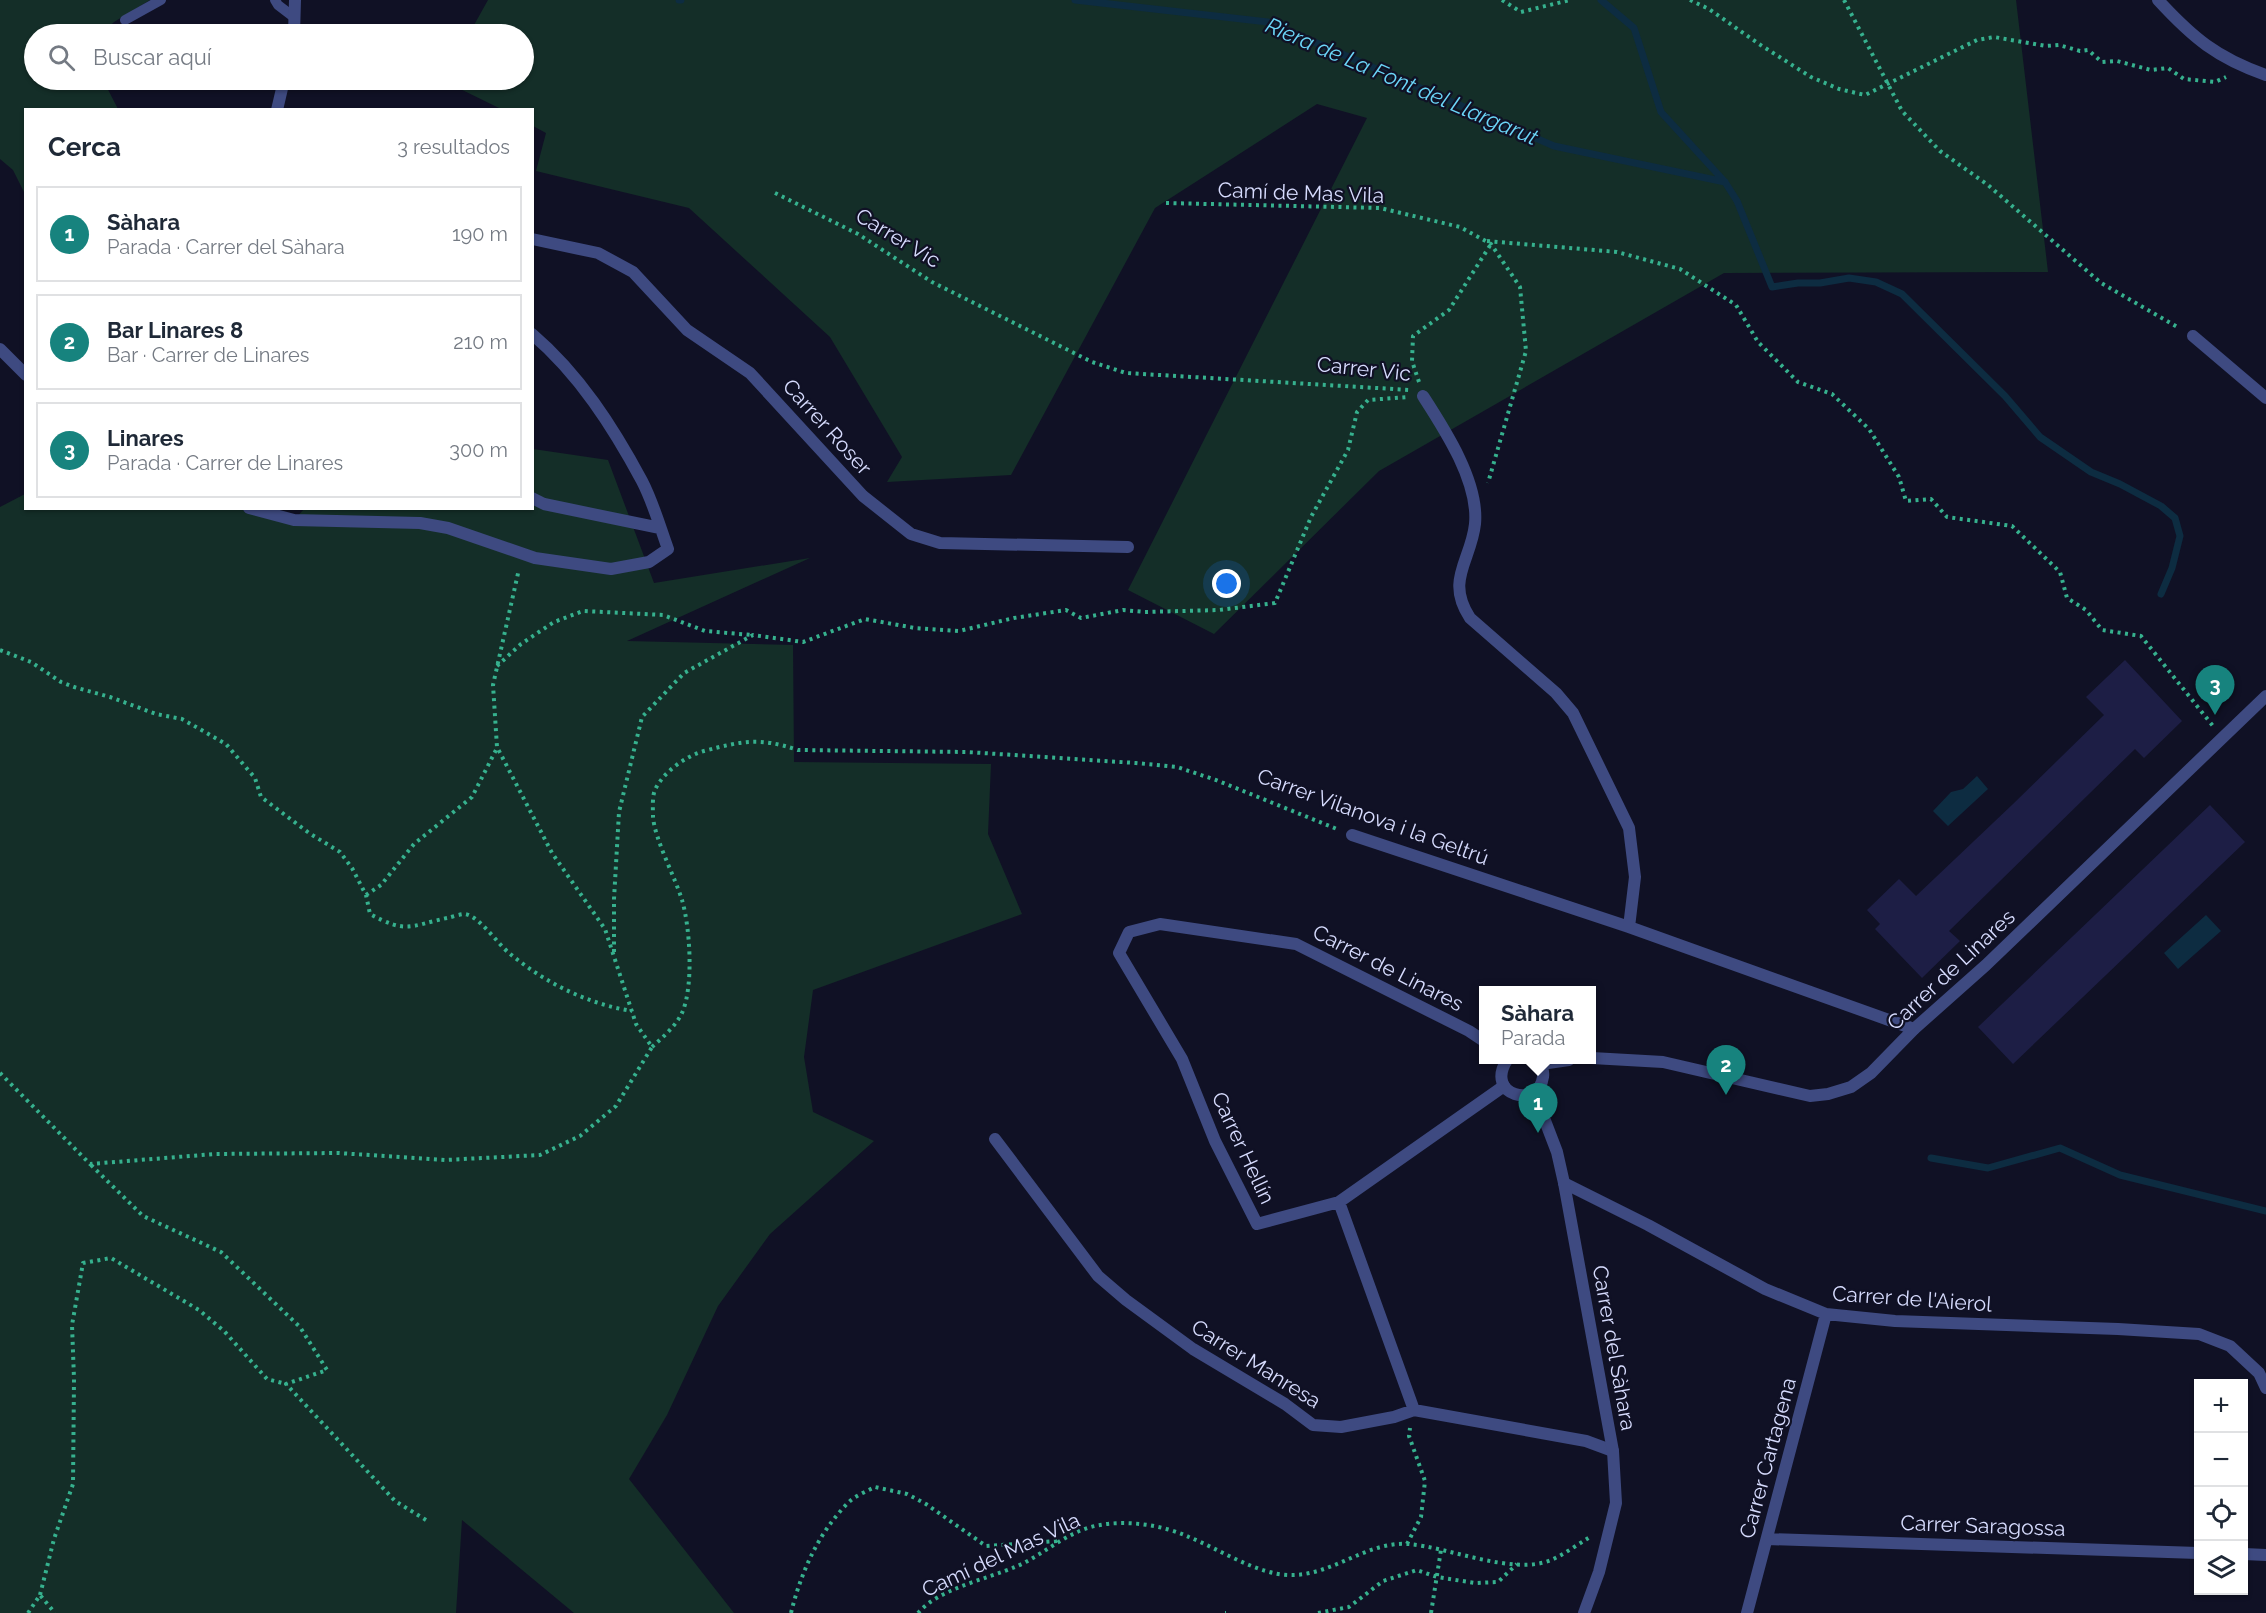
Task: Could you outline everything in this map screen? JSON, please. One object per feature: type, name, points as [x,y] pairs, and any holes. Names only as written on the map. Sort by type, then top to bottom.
[{"type":"street","points":[[295,0],[295,24]]},
{"type":"street","points":[[2158,0],[2199,42],[2236,65],[2266,75]]},
{"type":"street","points":[[277,108],[282,90]]},
{"type":"street","name":"Carrer Roser","points":[[534,239],[598,253],[633,272],[687,330],[750,373],[863,496],[912,534],[940,543],[1128,548]]},
{"type":"street","points":[[256,510],[294,520],[420,523],[448,528],[534,558],[611,569],[649,562],[668,549],[643,482],[597,405],[555,354],[534,336]]},
{"type":"street","points":[[2193,336],[2266,398]]},
{"type":"street","points":[[0,349],[24,373]]},
{"type":"street","name":"Carrer Vic","points":[[1424,396],[1452,442],[1472,496],[1475,524],[1459,579],[1463,606],[1470,618],[1556,693],[1573,713],[1629,828],[1635,877],[1629,927]]},
{"type":"street","points":[[534,499],[544,504],[660,528]]},
{"type":"street","name":"Carrer de Linares","points":[[1596,1058],[1663,1062],[1810,1096],[1828,1094],[1851,1087],[1871,1073],[1914,1029],[1986,965],[2266,696]]},
{"type":"street","name":"Carrer Vilanova i la Geltrú","points":[[1352,835],[1629,927],[1914,1029]]},
{"type":"street","name":"Carrer de Linares","points":[[1129,932],[1160,924],[1296,944],[1479,1038]]},
{"type":"street","name":"Carrer Hellín","points":[[1129,932],[1119,953],[1182,1059],[1215,1141],[1257,1224],[1339,1202],[1504,1086]]},
{"type":"street","points":[[1504,1064],[1501,1069],[1504,1086],[1517,1095],[1534,1092],[1543,1080],[1540,1064]]},
{"type":"street","name":"Carrer del Sàhara","points":[[1534,1092],[1557,1152],[1564,1183],[1613,1451],[1616,1503],[1599,1572],[1584,1613]]},
{"type":"street","name":"Carrer Manresa","points":[[995,1139],[1098,1276],[1125,1300],[1193,1349],[1284,1404],[1312,1425],[1341,1427],[1394,1417],[1414,1410],[1586,1441],[1613,1451]]},
{"type":"street","name":"Carrer de l'Aierol","points":[[1564,1183],[1648,1225],[1765,1289],[1826,1314],[1895,1321],[2199,1334],[2230,1346],[2259,1373],[2266,1388]]},
{"type":"street","points":[[1339,1202],[1414,1410]]},
{"type":"street","name":"Carrer Cartagena","points":[[1747,1613],[1826,1314]]},
{"type":"street","name":"Carrer Saragossa","points":[[1767,1539],[2194,1552]]},
{"type":"street","points":[[2248,1554],[2266,1555]]},
{"type":"lane","points":[[125,20],[161,0]]},
{"type":"lane","points":[[275,0],[278,5],[296,18]]},
{"type":"path","points":[[1502,0],[1521,12],[1570,0]]},
{"type":"path","points":[[1690,0],[1709,9],[1759,44],[1821,81],[1839,89],[1865,94],[1888,85],[1977,40],[1994,37],[2046,46],[2059,45],[2080,51],[2088,50],[2102,62],[2117,61],[2151,70],[2168,68],[2184,79],[2215,82],[2246,68]]},
{"type":"path","points":[[1844,0],[1902,111],[1940,150],[1988,185],[2101,283],[2193,336]]},
{"type":"path","name":"Carrer Vic","points":[[775,193],[858,234],[932,282],[1092,362],[1126,373],[1410,390],[1424,396]]},
{"type":"path","name":"Camí de Mas Vila","points":[[1166,203],[1380,208],[1460,227],[1489,243],[1520,287],[1526,351],[1485,491]]},
{"type":"path","points":[[497,666],[521,644],[554,622],[583,611],[663,615],[705,631],[803,642],[865,619],[959,631],[1014,618],[1066,610],[1081,618],[1123,610],[1145,612],[1219,610],[1275,603],[1311,517],[1348,450],[1357,412],[1368,400],[1424,396],[1412,361],[1413,336],[1449,309],[1489,243],[1617,252],[1680,269],[1736,305],[1758,342],[1798,382],[1832,394],[1869,429],[1899,477],[1906,501],[1931,499],[1947,517],[2012,526],[2060,572],[2067,598],[2086,610],[2102,630],[2140,636],[2222,738]]},
{"type":"path","points":[[523,554],[493,685],[497,747],[552,853],[605,929],[636,1024],[651,1047]]},
{"type":"path","points":[[614,958],[614,899],[619,812],[642,717],[684,673],[753,635]]},
{"type":"path","points":[[0,650],[31,662],[61,682],[156,714],[182,720],[226,744],[255,778],[261,797],[309,833],[340,852],[352,868],[366,895],[370,914],[391,926],[408,928],[465,914],[480,922],[491,937],[510,954],[551,981],[582,998],[608,1007],[632,1011]]},
{"type":"path","name":"Carrer Vilanova i la Geltrú","points":[[90,1164],[215,1154],[338,1153],[445,1160],[540,1155],[580,1136],[616,1106],[651,1047],[668,1033],[682,1011],[689,980],[691,947],[682,901],[653,819],[654,791],[670,770],[693,754],[749,740],[778,743],[798,750],[967,752],[1177,767],[1216,780],[1352,835]]},
{"type":"path","points":[[366,895],[381,885],[414,844],[472,796],[497,747]]},
{"type":"path","points":[[0,1073],[143,1216],[221,1252],[300,1327],[327,1370],[286,1384]]},
{"type":"path","points":[[28,1613],[40,1595],[54,1539],[73,1484],[72,1325],[82,1263],[111,1258],[199,1310],[224,1331],[267,1379],[286,1384],[395,1501],[426,1520]]},
{"type":"path","points":[[1407,1544],[1421,1517],[1425,1481],[1408,1436],[1414,1410]]},
{"type":"path","points":[[791,1613],[799,1582],[812,1552],[852,1500],[875,1487],[908,1494],[926,1503],[986,1545],[1059,1541]]},
{"type":"path","name":"Camí del Mas Vila","points":[[918,1613],[923,1607],[958,1587],[1017,1566],[1059,1541],[1098,1525],[1132,1522],[1187,1535],[1252,1567],[1290,1575],[1320,1570],[1377,1548],[1407,1544],[1532,1565],[1551,1560],[1611,1524]]},
{"type":"path","points":[[1431,1613],[1441,1550]]},
{"type":"path","points":[[1318,1613],[1349,1607],[1383,1581],[1417,1570],[1437,1577],[1475,1583],[1498,1582],[1517,1564]]},
{"type":"path","points":[[40,1595],[55,1613]]},
{"type":"green space","points":[[0,0],[150,0],[112,24],[24,24],[24,90],[108,90],[117,108],[24,108],[24,192],[13,170],[0,159]]},
{"type":"green space","points":[[488,0],[2016,0],[2048,272],[1724,273],[1379,471],[1214,634],[1128,590],[1367,118],[1317,104],[1155,208],[1011,475],[887,482],[902,457],[830,337],[689,208],[536,171],[546,133],[534,127],[534,108],[499,108],[462,90],[534,90],[534,24],[475,24]]},
{"type":"green space","points":[[534,449],[608,460],[654,583],[810,558],[627,641],[793,645],[794,762],[991,764],[988,834],[1022,914],[813,990],[804,1057],[813,1112],[874,1141],[770,1234],[718,1306],[667,1415],[629,1479],[734,1613],[574,1613],[462,1520],[456,1613],[0,1613],[0,507],[24,495],[24,510],[254,510],[294,520],[303,510],[534,510]]},
{"type":"water","points":[[1977,776],[1988,789],[1948,826],[1933,811],[1951,792],[1963,789]]},
{"type":"water","points":[[2206,915],[2221,931],[2178,969],[2164,953]]},
{"type":"building","points":[[2125,660],[2182,721],[2144,758],[2135,749],[1949,931],[1960,941],[1922,978],[1875,929],[1880,924],[1867,910],[1899,879],[1916,896],[2013,804],[2104,715],[2086,697]]},
{"type":"building","points":[[2210,805],[2245,842],[2013,1064],[1978,1027]]},
{"type":"waterway","name":"Riera de La Font del Llargarut","points":[[1075,0],[1268,22],[1554,146],[1725,182]]},
{"type":"waterway","name":"Riera de La Font del Llargarut","points":[[1601,0],[1634,28],[1661,112],[1725,182],[1737,201],[1772,287],[1849,278],[1876,282],[1902,294],[2005,396],[2040,437],[2091,472],[2120,484],[2161,506],[2175,518],[2180,536],[2172,568],[2161,594]]},
{"type":"waterway","points":[[1931,1158],[1988,1168],[2060,1148],[2120,1175],[2266,1211]]},
{"type":"place","name":"Linares","points":[[2215,715]]},
{"type":"place","name":"Bar Linares 8","points":[[1726,1095]]},
{"type":"place","name":"Sàhara","points":[[1538,1133]]}]
